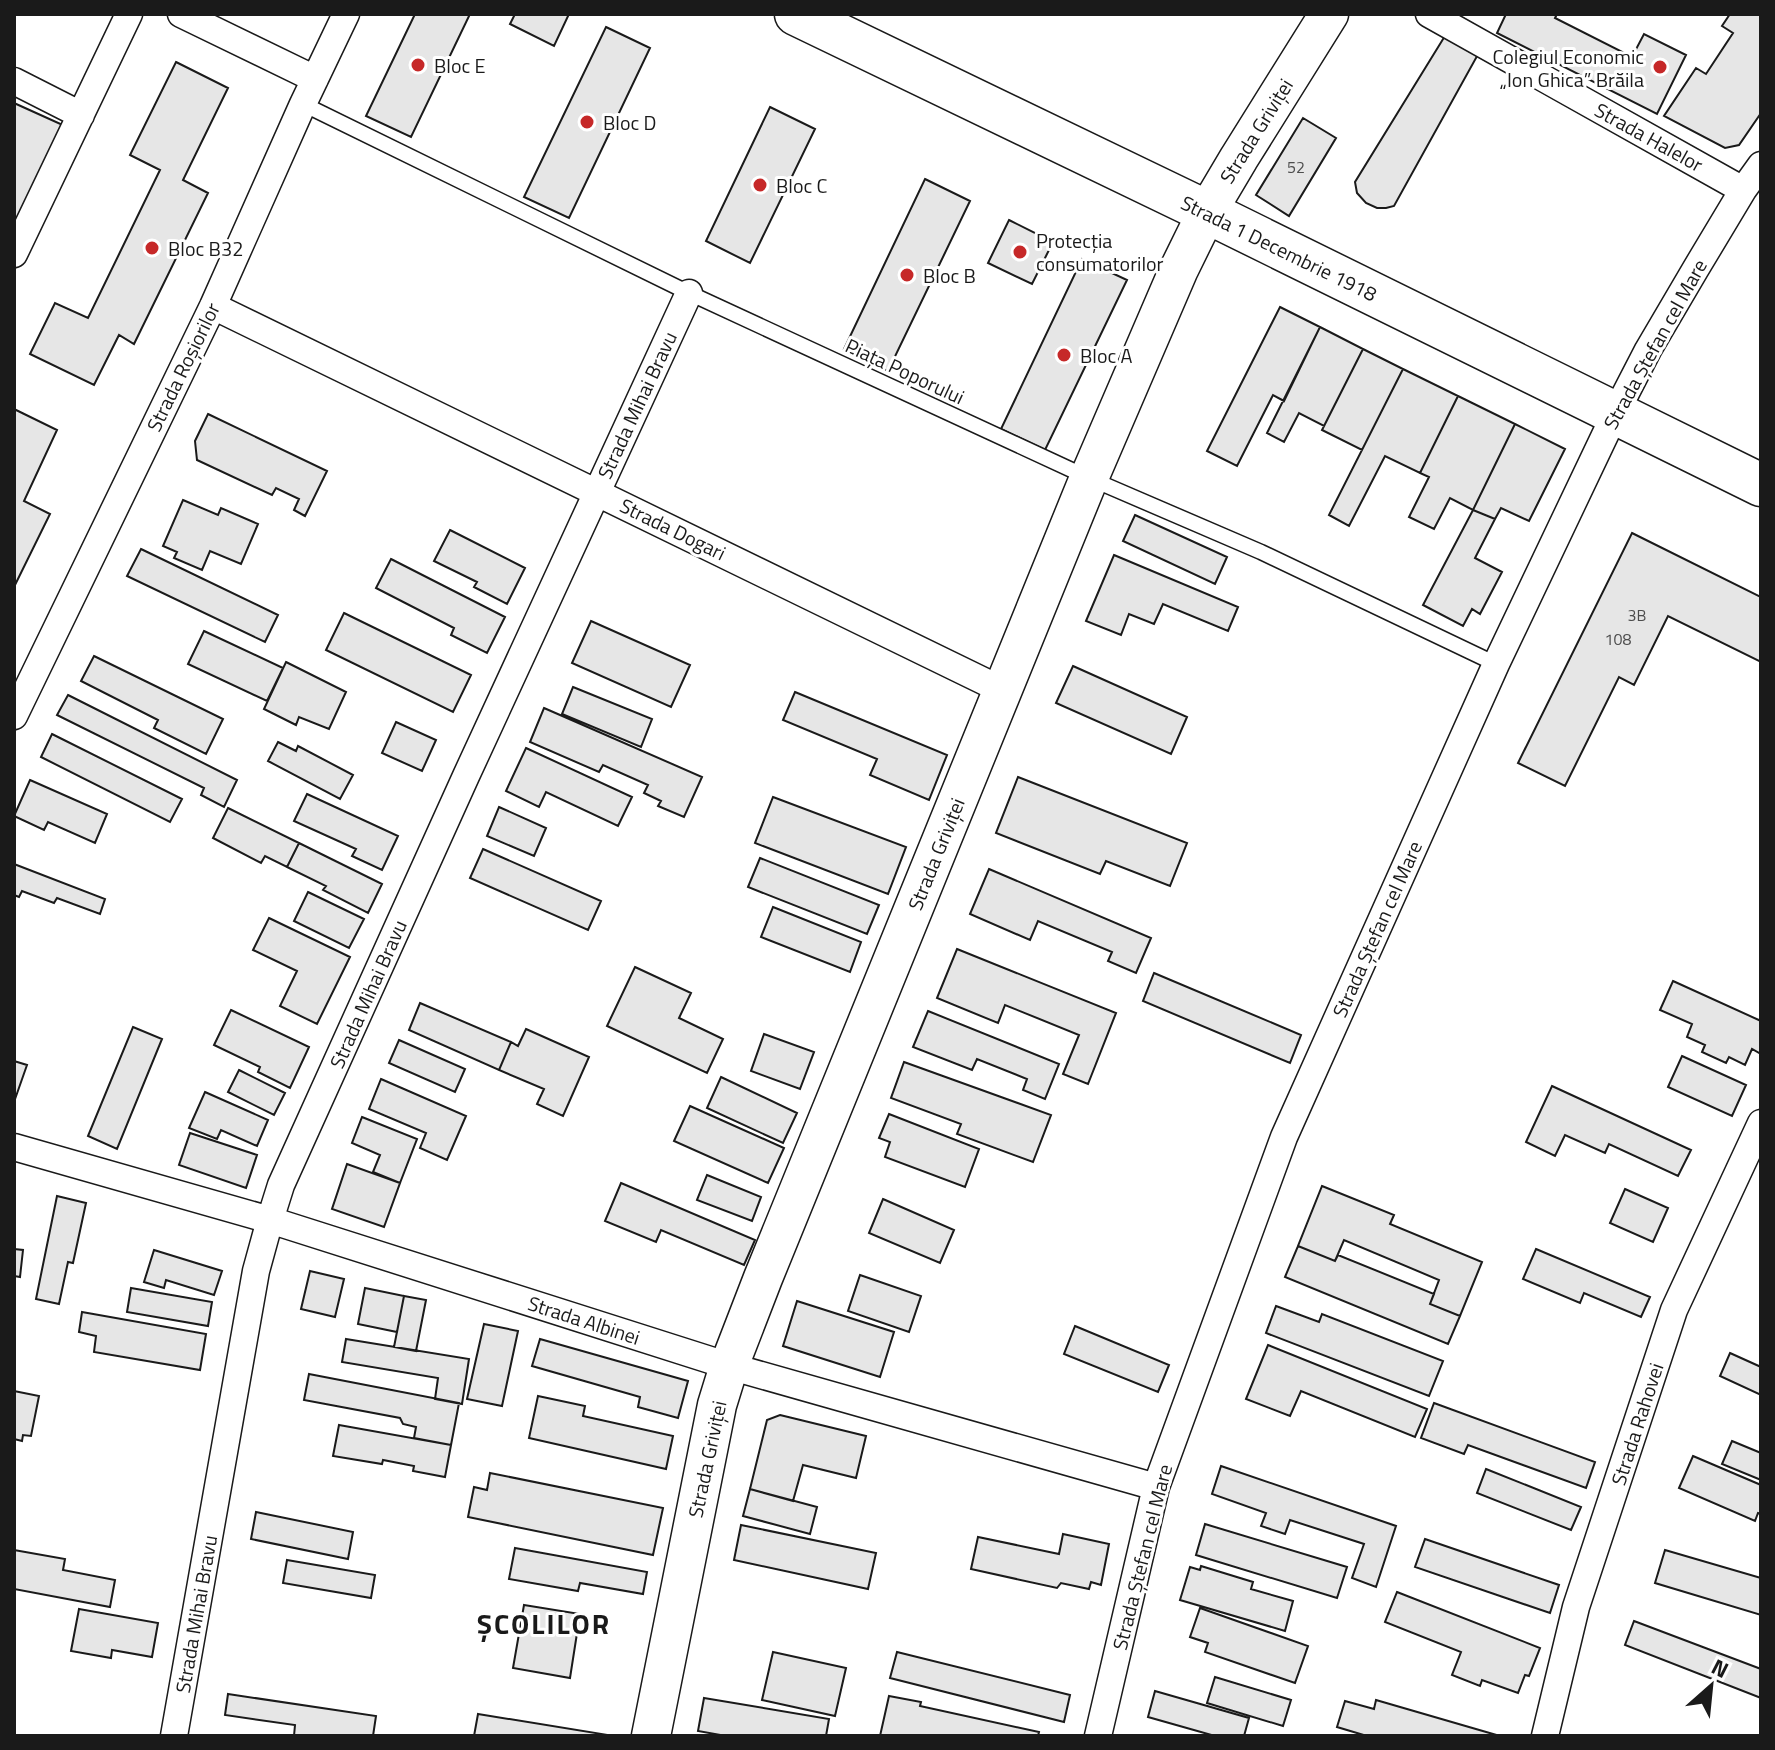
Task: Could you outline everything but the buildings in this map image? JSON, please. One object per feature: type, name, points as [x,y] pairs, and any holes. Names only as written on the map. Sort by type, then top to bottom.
[{"type":"main road","name":"Strada 1 Decembrie 1918","points":[[796,14],[1761,485]]},
{"type":"main road","name":"Strada Griviței","points":[[651,1736],[717,1405],[729,1366],[805,1172],[1089,478],[1179,269],[1207,212],[1329,14]]},
{"type":"street","points":[[14,254],[129,14]]},
{"type":"street","points":[[181,14],[315,79]]},
{"type":"street","name":"Strada Roșiorilor","points":[[14,716],[213,306],[346,14]]},
{"type":"street","name":"Strada Halelor","points":[[1429,14],[1743,190]]},
{"type":"street","points":[[14,81],[81,115]]},
{"type":"street","name":"Strada Ștefan cel Mare","points":[[1098,1736],[1156,1487],[1284,1137],[1496,664],[1616,412],[1656,337],[1761,165]]},
{"type":"street","name":"Strada Mihai Bravu","points":[[174,1736],[256,1271],[281,1185],[689,293]]},
{"type":"street","name":"Strada Dogari","points":[[213,306],[1002,690]]},
{"type":"street","name":"Strada Rahovei","points":[[1545,1736],[1576,1607],[1674,1310],[1761,1123]]},
{"type":"street","name":"Strada Albinei","points":[[14,1147],[270,1220],[729,1366],[1156,1487]]},
{"type":"lane","name":"Piața Poporului","points":[[303,104],[689,293],[1089,478],[1261,552],[1496,664]]},
{"type":"place","name":"Bloc E","points":[[418,65]]},
{"type":"place","name":"Colegiul Economic „Ion Ghica” Brăila","points":[[1660,67]]},
{"type":"place","name":"Bloc D","points":[[587,122]]},
{"type":"place","name":"Bloc C","points":[[760,185]]},
{"type":"place","name":"Bloc B32","points":[[152,248]]},
{"type":"place","name":"Protecția consumatorilor","points":[[1020,252]]},
{"type":"place","name":"Bloc B","points":[[907,275]]},
{"type":"place","name":"Bloc A","points":[[1064,355]]},
{"type":"district","name":"ȘCOLILOR","points":[[544,1623]]}]
